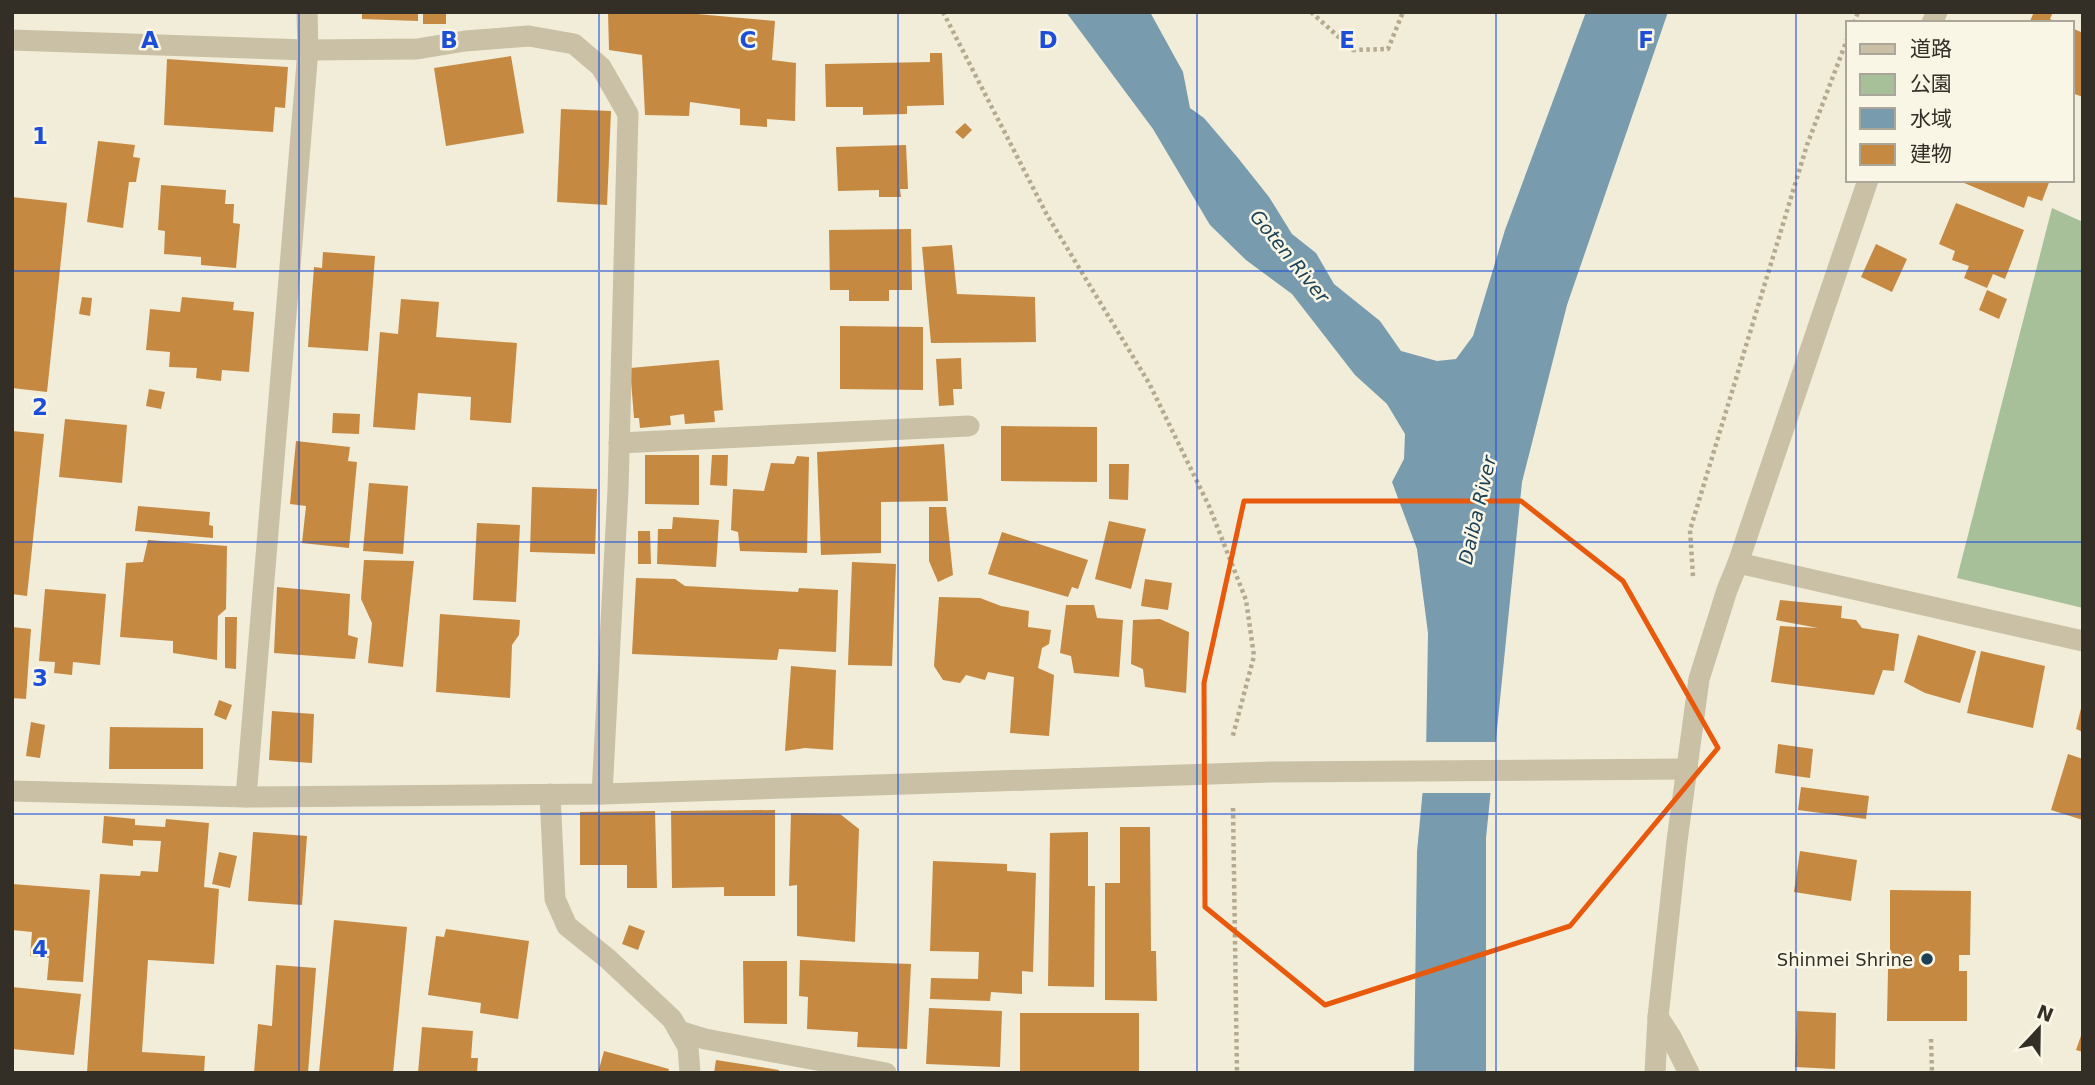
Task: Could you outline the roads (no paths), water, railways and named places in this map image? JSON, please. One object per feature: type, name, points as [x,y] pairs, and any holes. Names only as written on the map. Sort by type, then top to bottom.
[{"type":"street","points":[[246,797],[308,50],[307,12]]},
{"type":"street","points":[[12,40],[308,50],[417,49],[465,41],[529,36],[574,44],[601,67],[628,114],[619,443],[601,794]]},
{"type":"street","points":[[1655,1073],[1658,1017],[1677,841],[1699,679],[1867,182]]},
{"type":"street","points":[[619,443],[970,426]]},
{"type":"street","points":[[1738,563],[2083,641]]},
{"type":"street","points":[[12,791],[246,797],[601,794],[1272,772],[1688,769]]},
{"type":"street","points":[[551,794],[555,899],[567,926],[672,1018],[688,1047],[690,1073]]},
{"type":"street","points":[[1658,1017],[1689,1073]]},
{"type":"street","points":[[678,1031],[705,1040],[886,1073]]},
{"type":"water","points":[[1066,12],[1150,12],[1183,72],[1190,108],[1204,118],[1238,158],[1269,197],[1292,234],[1316,253],[1334,284],[1380,321],[1401,351],[1437,361],[1456,359],[1473,336],[1505,230],[1586,12],[1668,12],[1567,305],[1522,482],[1486,838],[1486,1073],[1414,1073],[1417,852],[1426,756],[1428,633],[1417,549],[1392,482],[1404,459],[1405,434],[1387,404],[1355,375],[1292,294],[1246,260],[1210,225],[1153,129]]},
{"type":"place","name":"Shinmei Shrine","points":[[1927,959]]},
{"type":"water label","name":"Goten River","points":[[1290,256]]},
{"type":"water label","name":"Daiba River","points":[[1477,510]]}]
